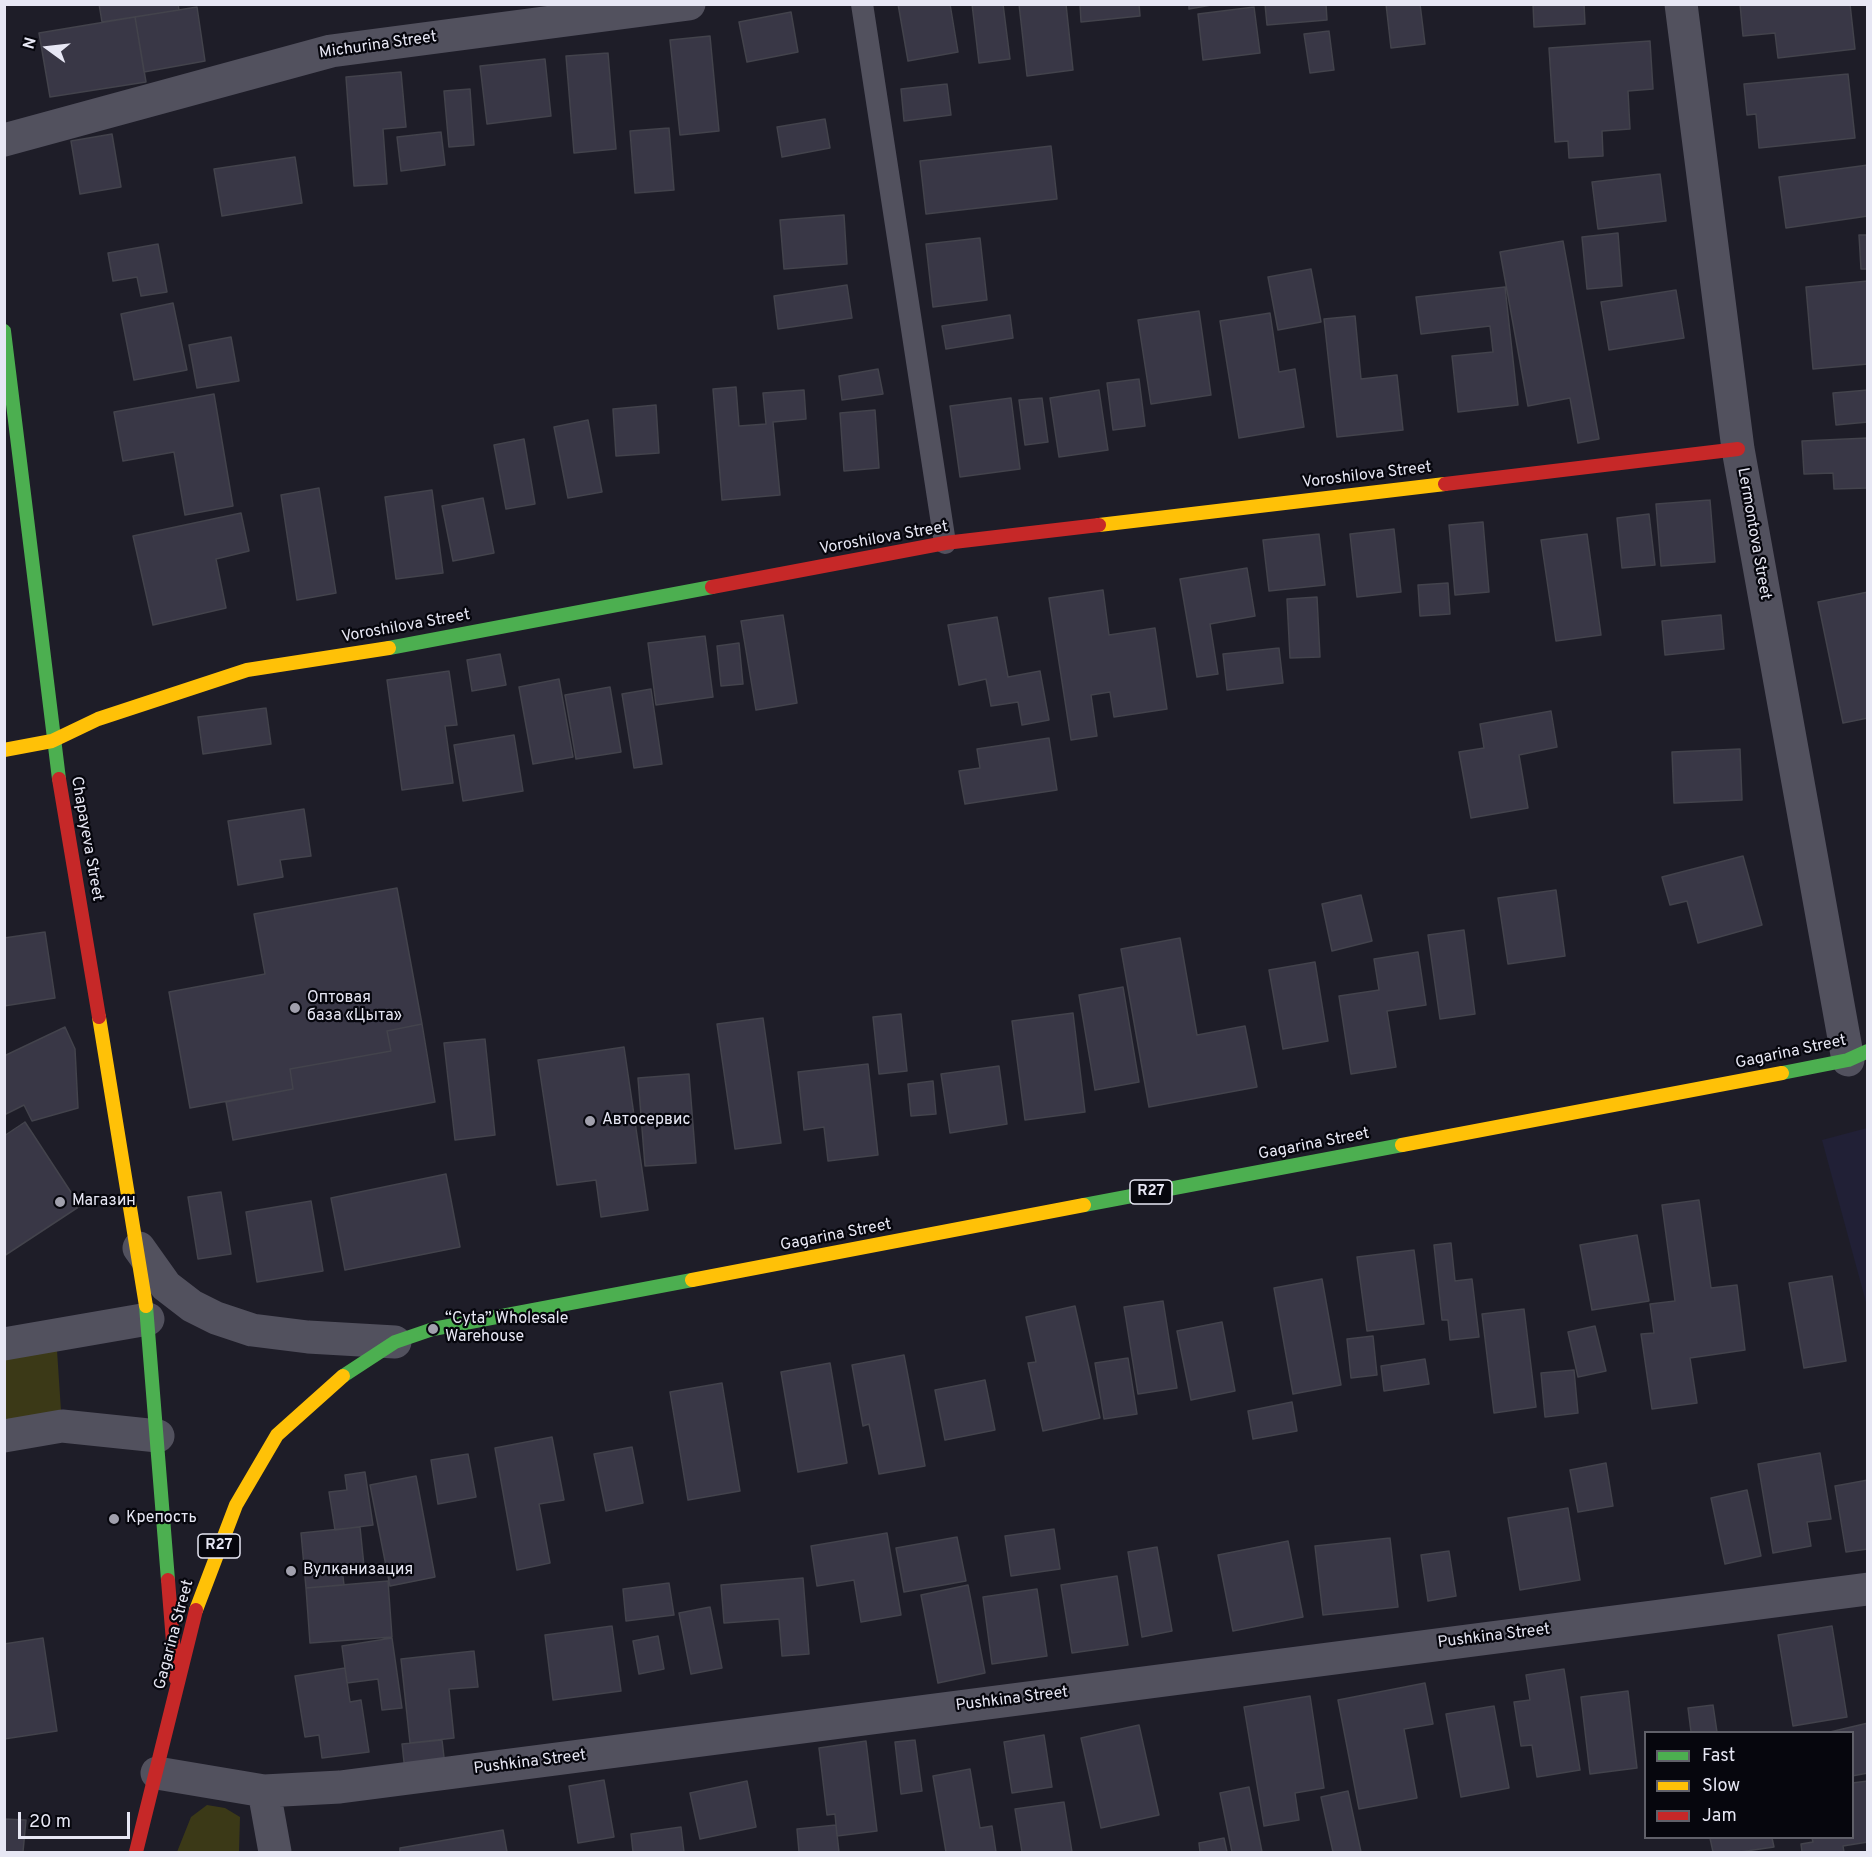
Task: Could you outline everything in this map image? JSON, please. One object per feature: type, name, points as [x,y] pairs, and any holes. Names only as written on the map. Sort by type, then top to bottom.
[{"type":"street","name":"Michurina Street","points":[[4,140],[331,51],[689,4]]},
{"type":"street","name":"Lermontova Street","points":[[1681,4],[1737,448],[1858,1055]]},
{"type":"street","name":"Chapayeva Street","points":[[4,331],[52,741],[139,1248],[152,1351],[177,1693]]},
{"type":"street","name":"Voroshilova Street","points":[[4,750],[52,741],[98,718],[248,670],[408,645],[945,543],[1737,448]]},
{"type":"street","name":"Gagarina Street","points":[[136,1852],[196,1610],[220,1541],[254,1471],[277,1435],[321,1393],[349,1371],[395,1342],[434,1329],[1858,1055]]},
{"type":"street","points":[[139,1248],[166,1286],[192,1306],[216,1318],[252,1330],[308,1337],[395,1342]]},
{"type":"street","points":[[4,1344],[148,1319]]},
{"type":"street","points":[[4,1436],[62,1426],[158,1436]]},
{"type":"street","name":"Pushkina Street","points":[[157,1773],[264,1791],[340,1787],[1868,1589]]},
{"type":"street","points":[[264,1791],[275,1852]]},
{"type":"lane","points":[[862,4],[945,543]]},
{"type":"shaded area","points":[[1868,1128],[1867,1306],[1822,1140]]},
{"type":"shaded area","points":[[56,1335],[62,1426],[5,1436],[5,1344]]},
{"type":"shaded area","points":[[207,1805],[225,1808],[240,1817],[239,1852],[177,1852],[191,1817]]},
{"type":"building","points":[[99,4],[178,4],[179,10],[102,22]]},
{"type":"building","points":[[898,4],[950,4],[958,52],[908,61]]},
{"type":"building","points":[[972,4],[1003,4],[1010,59],[979,63]]},
{"type":"building","points":[[1019,4],[1066,4],[1073,70],[1027,76]]},
{"type":"building","points":[[1080,4],[1139,4],[1140,16],[1081,22]]},
{"type":"building","points":[[1189,4],[1217,4],[1189,9]]},
{"type":"building","points":[[1265,4],[1326,4],[1327,20],[1267,25]]},
{"type":"building","points":[[1386,4],[1420,4],[1425,44],[1391,48]]},
{"type":"building","points":[[1533,4],[1584,4],[1585,24],[1534,27]]},
{"type":"building","points":[[1740,4],[1850,4],[1855,49],[1778,58],[1775,33],[1743,36]]},
{"type":"building","points":[[197,7],[205,61],[144,72],[135,17]]},
{"type":"building","points":[[1254,7],[1260,53],[1203,60],[1198,14]]},
{"type":"building","points":[[791,12],[798,52],[747,62],[739,22]]},
{"type":"building","points":[[135,17],[146,82],[50,97],[39,33]]},
{"type":"building","points":[[1329,31],[1334,70],[1310,73],[1304,34]]},
{"type":"building","points":[[710,36],[719,131],[680,135],[670,40]]},
{"type":"building","points":[[1650,41],[1653,89],[1628,91],[1630,129],[1602,131],[1603,156],[1569,158],[1568,141],[1555,142],[1549,48]]},
{"type":"building","points":[[608,53],[616,149],[574,153],[566,56]]},
{"type":"building","points":[[545,59],[551,116],[487,124],[480,66]]},
{"type":"building","points":[[401,72],[406,127],[383,129],[387,184],[354,186],[346,77]]},
{"type":"building","points":[[1848,74],[1855,138],[1759,148],[1756,114],[1747,115],[1744,84]]},
{"type":"building","points":[[947,84],[951,115],[904,121],[901,89]]},
{"type":"building","points":[[470,89],[474,145],[449,147],[444,91]]},
{"type":"building","points":[[825,119],[830,148],[782,157],[777,127]]},
{"type":"building","points":[[669,128],[674,190],[635,193],[630,131]]},
{"type":"building","points":[[441,132],[445,165],[401,171],[397,137]]},
{"type":"building","points":[[112,134],[121,187],[80,194],[71,141]]},
{"type":"building","points":[[1051,146],[1057,199],[926,214],[920,161]]},
{"type":"building","points":[[295,157],[302,203],[222,216],[214,169]]},
{"type":"building","points":[[1868,165],[1868,216],[1786,228],[1779,177]]},
{"type":"building","points":[[1660,174],[1666,221],[1598,229],[1592,182]]},
{"type":"building","points":[[844,215],[847,264],[784,269],[780,220]]},
{"type":"building","points":[[1618,233],[1622,286],[1587,289],[1582,237]]},
{"type":"building","points":[[1859,235],[1868,235],[1868,269],[1861,269]]},
{"type":"building","points":[[980,238],[987,300],[933,307],[926,244]]},
{"type":"building","points":[[1563,241],[1599,439],[1578,443],[1570,398],[1528,406],[1500,252]]},
{"type":"building","points":[[158,244],[167,292],[141,296],[137,277],[113,281],[108,253]]},
{"type":"building","points":[[1311,269],[1321,322],[1278,330],[1268,277]]},
{"type":"building","points":[[1868,281],[1868,364],[1813,369],[1806,287]]},
{"type":"building","points":[[847,285],[852,318],[778,329],[774,296]]},
{"type":"building","points":[[1505,287],[1518,405],[1458,412],[1452,356],[1493,352],[1490,326],[1421,334],[1416,297]]},
{"type":"building","points":[[1676,290],[1684,338],[1609,350],[1601,302]]},
{"type":"building","points":[[173,303],[187,370],[134,380],[121,314]]},
{"type":"building","points":[[1199,311],[1211,395],[1151,404],[1138,320]]},
{"type":"building","points":[[1270,313],[1279,372],[1295,369],[1304,427],[1239,438],[1220,321]]},
{"type":"building","points":[[1010,315],[1013,338],[946,349],[942,326]]},
{"type":"building","points":[[1355,316],[1361,379],[1397,375],[1403,430],[1337,437],[1324,319]]},
{"type":"building","points":[[231,337],[239,381],[197,388],[189,345]]},
{"type":"building","points":[[878,369],[883,394],[842,400],[839,376]]},
{"type":"building","points":[[1139,379],[1145,426],[1113,430],[1107,383]]},
{"type":"building","points":[[736,387],[739,426],[766,424],[763,393],[804,390],[806,419],[773,422],[780,495],[722,500],[713,389]]},
{"type":"building","points":[[1099,390],[1108,450],[1059,457],[1050,398]]},
{"type":"building","points":[[1868,390],[1868,422],[1836,425],[1833,393]]},
{"type":"building","points":[[214,394],[233,506],[185,515],[174,452],[123,461],[114,412]]},
{"type":"building","points":[[1011,398],[1020,469],[960,477],[950,406]]},
{"type":"building","points":[[1042,398],[1048,442],[1025,445],[1019,400]]},
{"type":"building","points":[[656,405],[659,453],[616,456],[613,409]]},
{"type":"building","points":[[875,410],[879,468],[844,471],[840,413]]},
{"type":"building","points":[[588,420],[602,492],[568,498],[554,427]]},
{"type":"building","points":[[1868,438],[1868,488],[1834,489],[1833,473],[1804,474],[1802,441]]},
{"type":"building","points":[[524,439],[535,504],[506,509],[494,445]]},
{"type":"building","points":[[319,488],[336,593],[297,600],[281,495]]},
{"type":"building","points":[[432,490],[443,573],[396,579],[385,497]]},
{"type":"building","points":[[483,498],[494,553],[453,561],[442,506]]},
{"type":"building","points":[[1710,500],[1715,562],[1661,566],[1656,504]]},
{"type":"building","points":[[241,513],[249,551],[216,559],[226,608],[153,625],[133,536]]},
{"type":"building","points":[[1649,514],[1655,565],[1622,568],[1617,518]]},
{"type":"building","points":[[1483,522],[1489,592],[1455,595],[1449,525]]},
{"type":"building","points":[[1394,529],[1401,592],[1357,597],[1350,534]]},
{"type":"building","points":[[1319,534],[1325,585],[1269,591],[1263,540]]},
{"type":"building","points":[[1587,534],[1601,635],[1556,641],[1541,540]]},
{"type":"building","points":[[1247,568],[1255,616],[1210,624],[1218,674],[1197,677],[1180,579]]},
{"type":"building","points":[[1448,583],[1450,614],[1420,616],[1418,585]]},
{"type":"building","points":[[1103,590],[1109,635],[1155,628],[1167,709],[1114,717],[1110,692],[1091,695],[1097,736],[1071,740],[1049,598]]},
{"type":"building","points":[[1868,592],[1868,718],[1843,723],[1818,602]]},
{"type":"building","points":[[1317,597],[1320,657],[1290,658],[1287,599]]},
{"type":"building","points":[[783,615],[797,703],[756,710],[741,621]]},
{"type":"building","points":[[1721,615],[1724,649],[1665,655],[1662,621]]},
{"type":"building","points":[[997,617],[1008,677],[1040,671],[1049,720],[1022,725],[1018,702],[991,706],[986,679],[959,685],[948,625]]},
{"type":"building","points":[[705,636],[713,697],[656,705],[648,643]]},
{"type":"building","points":[[739,643],[743,684],[721,686],[717,646]]},
{"type":"building","points":[[1279,648],[1283,683],[1227,690],[1223,654]]},
{"type":"building","points":[[500,654],[506,685],[472,691],[467,660]]},
{"type":"building","points":[[449,671],[457,725],[445,726],[453,783],[402,790],[387,680]]},
{"type":"building","points":[[559,679],[573,757],[533,764],[519,687]]},
{"type":"building","points":[[610,687],[621,752],[576,759],[565,695]]},
{"type":"building","points":[[651,689],[662,764],[634,768],[622,694]]},
{"type":"building","points":[[266,708],[271,744],[203,754],[198,717]]},
{"type":"building","points":[[1551,711],[1557,747],[1519,755],[1528,808],[1471,818],[1459,752],[1484,748],[1480,724]]},
{"type":"building","points":[[514,735],[523,791],[463,801],[454,745]]},
{"type":"building","points":[[1049,738],[1057,790],[965,804],[959,771],[980,768],[977,749]]},
{"type":"building","points":[[1740,749],[1742,800],[1674,803],[1672,752]]},
{"type":"building","points":[[304,809],[311,856],[280,860],[283,877],[238,885],[228,821]]},
{"type":"building","points":[[1743,856],[1762,925],[1698,943],[1687,901],[1670,905],[1662,877]]},
{"type":"building","name":"Оптовая база «Цыта»","points":[[397,888],[422,1024],[387,1031],[391,1051],[290,1069],[293,1089],[190,1108],[169,992],[265,974],[254,914]]},
{"type":"building","points":[[1556,890],[1565,956],[1508,964],[1498,898]]},
{"type":"building","points":[[1361,895],[1372,941],[1332,951],[1322,904]]},
{"type":"building","points":[[1464,930],[1475,1014],[1440,1019],[1428,935]]},
{"type":"building","points":[[45,932],[55,998],[4,1006],[4,938]]},
{"type":"building","points":[[1180,938],[1197,1035],[1245,1026],[1257,1087],[1149,1107],[1121,949]]},
{"type":"building","points":[[1418,952],[1426,1005],[1387,1011],[1396,1067],[1351,1074],[1339,996],[1379,990],[1374,959]]},
{"type":"building","points":[[1315,962],[1328,1041],[1283,1049],[1269,970]]},
{"type":"building","points":[[1123,987],[1139,1082],[1095,1090],[1079,995]]},
{"type":"building","points":[[1073,1013],[1085,1112],[1025,1120],[1012,1021]]},
{"type":"building","points":[[901,1014],[907,1071],[879,1074],[873,1017]]},
{"type":"building","points":[[763,1018],[781,1143],[735,1149],[717,1024]]},
{"type":"building","points":[[422,1024],[435,1102],[233,1140],[226,1102],[293,1089],[290,1069],[391,1051],[387,1031]]},
{"type":"building","points":[[65,1027],[75,1049],[78,1108],[32,1121],[24,1105],[4,1115],[4,1056]]},
{"type":"building","points":[[485,1039],[495,1135],[455,1140],[444,1043]]},
{"type":"building","points":[[624,1047],[648,1210],[601,1217],[596,1180],[557,1185],[538,1060]]},
{"type":"building","points":[[868,1064],[878,1155],[828,1161],[824,1127],[804,1130],[798,1072]]},
{"type":"building","points":[[999,1066],[1007,1124],[950,1133],[941,1074]]},
{"type":"building","points":[[689,1074],[696,1163],[645,1166],[638,1078]]},
{"type":"building","points":[[933,1081],[936,1114],[911,1116],[908,1084]]},
{"type":"building","points":[[25,1122],[80,1206],[4,1256],[4,1136]]},
{"type":"building","points":[[446,1174],[460,1247],[345,1270],[331,1198]]},
{"type":"building","points":[[221,1192],[231,1254],[198,1259],[188,1197]]},
{"type":"building","points":[[1699,1200],[1711,1288],[1737,1285],[1745,1350],[1690,1358],[1697,1403],[1652,1409],[1641,1334],[1654,1333],[1650,1304],[1675,1301],[1662,1205]]},
{"type":"building","points":[[311,1201],[323,1271],[257,1282],[246,1212]]},
{"type":"building","points":[[1637,1235],[1649,1301],[1592,1310],[1580,1245]]},
{"type":"building","points":[[1451,1243],[1455,1281],[1472,1279],[1479,1337],[1450,1340],[1448,1320],[1442,1320],[1434,1245]]},
{"type":"building","points":[[1414,1250],[1424,1324],[1367,1331],[1357,1257]]},
{"type":"building","points":[[1832,1276],[1846,1361],[1804,1368],[1789,1283]]},
{"type":"building","points":[[1322,1279],[1341,1385],[1293,1394],[1274,1288]]},
{"type":"building","points":[[1163,1301],[1177,1388],[1138,1394],[1124,1307]]},
{"type":"building","points":[[1075,1306],[1100,1418],[1043,1431],[1028,1363],[1036,1362],[1026,1317]]},
{"type":"building","points":[[1524,1309],[1536,1407],[1494,1413],[1482,1314]]},
{"type":"building","points":[[1222,1322],[1235,1391],[1191,1400],[1177,1331]]},
{"type":"building","points":[[1595,1326],[1606,1371],[1578,1377],[1568,1332]]},
{"type":"building","points":[[1373,1336],[1377,1375],[1351,1378],[1347,1339]]},
{"type":"building","points":[[904,1355],[925,1466],[879,1474],[869,1424],[863,1426],[852,1365]]},
{"type":"building","points":[[1128,1358],[1137,1414],[1104,1419],[1095,1363]]},
{"type":"building","points":[[1425,1359],[1429,1384],[1384,1391],[1381,1366]]},
{"type":"building","points":[[830,1363],[847,1463],[798,1472],[781,1372]]},
{"type":"building","points":[[1574,1370],[1578,1413],[1545,1417],[1541,1373]]},
{"type":"building","points":[[985,1380],[995,1430],[945,1440],[935,1390]]},
{"type":"building","points":[[722,1383],[740,1491],[688,1500],[670,1392]]},
{"type":"building","points":[[1292,1402],[1297,1431],[1253,1439],[1248,1411]]},
{"type":"building","points":[[552,1437],[564,1500],[539,1504],[550,1563],[517,1570],[495,1448]]},
{"type":"building","points":[[632,1447],[643,1503],[606,1511],[594,1454]]},
{"type":"building","points":[[1820,1453],[1831,1519],[1807,1522],[1811,1546],[1773,1553],[1758,1464]]},
{"type":"building","points":[[468,1454],[476,1497],[438,1504],[431,1460]]},
{"type":"building","points":[[1606,1463],[1613,1506],[1578,1512],[1570,1470]]},
{"type":"building","points":[[365,1472],[373,1525],[335,1530],[329,1492],[347,1490],[345,1475]]},
{"type":"building","points":[[416,1476],[435,1577],[390,1586],[370,1485]]},
{"type":"building","points":[[1868,1480],[1868,1549],[1846,1552],[1835,1486]]},
{"type":"building","points":[[1747,1490],[1761,1556],[1725,1564],[1711,1498]]},
{"type":"building","points":[[1568,1508],[1580,1580],[1520,1590],[1508,1518]]},
{"type":"building","points":[[360,1527],[364,1566],[342,1568],[344,1585],[306,1588],[301,1533]]},
{"type":"building","points":[[1054,1529],[1060,1569],[1011,1576],[1005,1536]]},
{"type":"building","points":[[887,1533],[901,1615],[861,1622],[854,1580],[817,1586],[811,1546]]},
{"type":"building","points":[[957,1537],[966,1581],[904,1592],[896,1548]]},
{"type":"building","points":[[1390,1538],[1398,1607],[1323,1615],[1315,1546]]},
{"type":"building","points":[[1288,1541],[1303,1617],[1233,1631],[1218,1555]]},
{"type":"building","points":[[1157,1547],[1172,1631],[1142,1637],[1128,1552]]},
{"type":"building","points":[[1449,1551],[1456,1596],[1428,1601],[1421,1555]]},
{"type":"building","points":[[1117,1576],[1128,1645],[1072,1653],[1061,1585]]},
{"type":"building","points":[[803,1578],[809,1654],[782,1656],[779,1619],[724,1623],[721,1585]]},
{"type":"building","points":[[388,1581],[392,1637],[310,1643],[306,1588]]},
{"type":"building","points":[[669,1583],[674,1615],[626,1621],[623,1589]]},
{"type":"building","points":[[968,1585],[985,1673],[938,1683],[921,1595]]},
{"type":"building","points":[[1037,1589],[1047,1656],[992,1664],[983,1597]]},
{"type":"building","points":[[710,1607],[722,1668],[691,1674],[679,1613]]},
{"type":"building","points":[[612,1626],[621,1691],[553,1700],[545,1635]]},
{"type":"building","points":[[1832,1626],[1847,1717],[1793,1726],[1778,1635]]},
{"type":"building","points":[[658,1636],[664,1669],[639,1674],[633,1641]]},
{"type":"building","points":[[43,1638],[57,1731],[4,1739],[4,1644]]},
{"type":"building","points":[[392,1638],[402,1708],[382,1710],[378,1679],[347,1683],[342,1646]]},
{"type":"building","points":[[474,1651],[478,1687],[449,1689],[454,1738],[410,1743],[401,1659]]},
{"type":"building","points":[[345,1668],[350,1702],[361,1700],[369,1752],[322,1758],[319,1735],[305,1737],[295,1676]]},
{"type":"building","points":[[1564,1669],[1580,1770],[1537,1777],[1532,1745],[1521,1746],[1514,1702],[1530,1700],[1526,1675]]},
{"type":"building","points":[[1425,1683],[1433,1724],[1404,1729],[1417,1798],[1359,1809],[1338,1700]]},
{"type":"building","points":[[1628,1691],[1637,1768],[1590,1774],[1581,1697]]},
{"type":"building","points":[[1310,1696],[1324,1788],[1295,1793],[1299,1820],[1264,1826],[1244,1707]]},
{"type":"building","points":[[1713,1705],[1717,1731],[1691,1731],[1688,1708]]},
{"type":"building","points":[[1494,1706],[1509,1788],[1461,1797],[1446,1714]]},
{"type":"building","points":[[1868,1723],[1868,1773],[1854,1776],[1854,1731],[1834,1731]]},
{"type":"building","points":[[1139,1725],[1159,1815],[1101,1828],[1081,1738]]},
{"type":"building","points":[[1044,1735],[1052,1787],[1012,1793],[1004,1742]]},
{"type":"building","points":[[442,1740],[445,1766],[405,1771],[402,1744]]},
{"type":"building","points":[[915,1740],[922,1791],[901,1794],[895,1742]]},
{"type":"building","points":[[866,1741],[877,1831],[837,1836],[835,1814],[827,1815],[819,1748]]},
{"type":"building","points":[[970,1769],[980,1828],[992,1826],[996,1852],[946,1852],[933,1776]]},
{"type":"building","points":[[604,1780],[614,1837],[578,1843],[569,1786]]},
{"type":"building","points":[[747,1781],[756,1827],[700,1839],[690,1793]]},
{"type":"building","points":[[1868,1781],[1868,1842],[1843,1846],[1844,1852],[1802,1852],[1801,1844],[1813,1842],[1812,1839],[1854,1839],[1854,1783]]},
{"type":"building","points":[[1249,1787],[1262,1852],[1232,1852],[1220,1793]]},
{"type":"building","points":[[1348,1791],[1361,1852],[1333,1852],[1321,1797]]},
{"type":"building","points":[[1064,1802],[1072,1852],[1022,1852],[1015,1809]]},
{"type":"building","points":[[4,1819],[26,1820],[23,1852],[4,1852]]},
{"type":"building","points":[[836,1825],[839,1852],[799,1852],[797,1829]]},
{"type":"building","points":[[681,1827],[684,1852],[633,1852],[631,1834]]},
{"type":"building","points":[[503,1830],[507,1852],[400,1852],[400,1848]]},
{"type":"building","points":[[1224,1838],[1227,1852],[1200,1852],[1199,1843]]},
{"type":"building","points":[[1710,1839],[1772,1839],[1774,1847],[1740,1852],[1713,1852]]},
{"type":"traffic: fast","points":[[4,331],[59,779]]},
{"type":"traffic: fast","points":[[389,648],[712,587]]},
{"type":"traffic: fast","points":[[1782,1073],[1848,1060],[1868,1051]]},
{"type":"traffic: fast","points":[[1084,1205],[1402,1145]]},
{"type":"traffic: fast","points":[[343,1376],[395,1342],[433,1329],[692,1280]]},
{"type":"traffic: fast","points":[[146,1306],[168,1580]]},
{"type":"traffic: slow","points":[[1099,525],[1445,484]]},
{"type":"traffic: slow","points":[[4,750],[52,741],[98,719],[247,670],[389,648]]},
{"type":"traffic: slow","points":[[99,1017],[146,1306]]},
{"type":"traffic: slow","points":[[1402,1145],[1782,1073]]},
{"type":"traffic: slow","points":[[692,1280],[1084,1205]]},
{"type":"traffic: slow","points":[[196,1610],[236,1505],[277,1435],[343,1376]]},
{"type":"traffic: jam","points":[[1445,484],[1738,449]]},
{"type":"traffic: jam","points":[[712,587],[945,543],[1099,525]]},
{"type":"traffic: jam","points":[[59,779],[99,1017]]},
{"type":"traffic: jam","points":[[168,1580],[176,1679]]},
{"type":"traffic: jam","points":[[136,1852],[196,1610]]},
{"type":"place","name":"Оптовая база «Цыта»","points":[[295,1008]]},
{"type":"place","name":"Автосервис","points":[[590,1121]]},
{"type":"place","name":"Магазин","points":[[60,1202]]},
{"type":"place","name":"“Cyta” Wholesale Warehouse","points":[[433,1329]]},
{"type":"place","name":"Крепость","points":[[114,1519]]},
{"type":"place","name":"Вулканизация","points":[[291,1571]]}]
